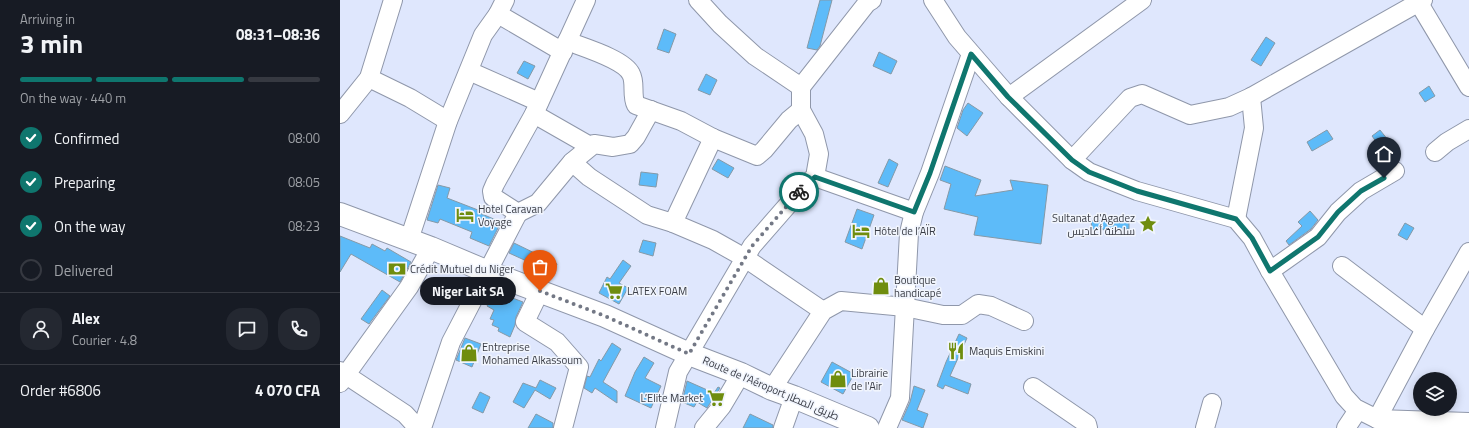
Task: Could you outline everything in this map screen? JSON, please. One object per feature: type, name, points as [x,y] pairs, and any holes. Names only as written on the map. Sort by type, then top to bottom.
[{"type":"main road","name":"Route de l'Aéroport طريق المطار","points":[[340,214],[605,316],[689,354],[741,374],[772,389],[868,428]]},
{"type":"street","points":[[340,114],[369,78],[393,0]]},
{"type":"street","points":[[518,213],[493,197],[492,191],[537,108],[586,0]]},
{"type":"street","points":[[698,0],[720,24],[755,56],[801,87]]},
{"type":"street","points":[[665,428],[678,372],[752,246],[807,183],[815,177],[819,154],[814,134],[801,110],[801,87],[867,4],[872,0]]},
{"type":"street","points":[[933,0],[957,38],[1008,97],[1072,160],[1089,172],[1137,191],[1236,219],[1252,238],[1344,396],[1358,410],[1377,419],[1469,422]]},
{"type":"street","points":[[1008,97],[1142,0]]},
{"type":"street","points":[[1072,160],[1130,98],[1142,94],[1190,115],[1229,107],[1251,98],[1420,1],[1469,87]]},
{"type":"street","points":[[410,240],[448,121],[483,35],[502,7],[565,47],[607,56],[628,69],[632,75],[634,101],[636,105],[681,121],[713,138],[757,156],[764,150],[789,120],[801,110]]},
{"type":"street","points":[[887,428],[900,398],[909,233],[914,212],[930,173],[971,54]]},
{"type":"street","points":[[469,71],[537,108],[590,146]]},
{"type":"street","points":[[369,78],[410,98],[448,121]]},
{"type":"street","points":[[1236,219],[1254,128],[1251,98]]},
{"type":"street","points":[[422,428],[451,342],[518,213],[538,203],[572,162],[590,146],[594,144],[613,147],[630,144],[636,137],[651,110]]},
{"type":"street","points":[[1435,152],[1447,142],[1469,129]]},
{"type":"street","points":[[673,223],[713,138]]},
{"type":"street","points":[[572,162],[589,177],[647,214],[713,240],[745,258],[823,311]]},
{"type":"street","points":[[1270,271],[1318,237],[1338,212],[1361,191],[1395,171]]},
{"type":"street","points":[[815,177],[914,212]]},
{"type":"street","points":[[418,428],[405,414],[342,376],[409,287],[431,248]]},
{"type":"street","points":[[1377,419],[1424,329],[1469,252]]},
{"type":"street","points":[[1342,266],[1424,329]]},
{"type":"street","points":[[540,291],[525,322],[558,342],[578,367],[563,428]]},
{"type":"street","points":[[772,389],[823,311],[841,301],[905,307],[943,315],[962,315],[978,304],[991,306],[1024,321]]},
{"type":"street","points":[[704,428],[722,406],[741,374]]},
{"type":"street","points":[[1033,387],[1087,424],[1088,428]]},
{"type":"street","points":[[783,428],[794,397]]},
{"type":"street","points":[[1205,428],[1212,403]]},
{"type":"street","points":[[1346,428],[1358,410]]},
{"type":"building","points":[[820,0],[832,0],[820,46],[817,50],[807,48]]},
{"type":"building","points":[[664,29],[676,34],[669,53],[657,49]]},
{"type":"building","points":[[1266,37],[1275,43],[1261,66],[1251,60]]},
{"type":"building","points":[[879,52],[897,61],[891,74],[873,66]]},
{"type":"building","points":[[524,61],[535,66],[528,79],[517,73]]},
{"type":"building","points":[[706,74],[717,80],[710,95],[698,90]]},
{"type":"building","points":[[1429,86],[1435,96],[1425,102],[1419,93]]},
{"type":"building","points":[[968,103],[983,113],[967,136],[957,128],[963,110]]},
{"type":"building","points":[[1327,130],[1333,139],[1312,151],[1307,142]]},
{"type":"building","points":[[1380,130],[1388,140],[1380,147],[1372,136]]},
{"type":"building","points":[[718,159],[734,168],[728,178],[712,169]]},
{"type":"building","points":[[889,159],[898,164],[888,187],[878,183]]},
{"type":"building","points":[[945,166],[981,180],[975,196],[1013,190],[1010,180],[1048,185],[1041,244],[974,235],[978,217],[944,209],[951,184],[940,180]]},
{"type":"building","points":[[641,172],[658,174],[656,187],[639,185]]},
{"type":"building","points":[[438,185],[450,188],[447,198],[478,210],[477,212],[501,222],[489,246],[470,238],[472,232],[440,219],[438,223],[427,220]]},
{"type":"building","points":[[857,209],[874,215],[862,249],[845,242]]},
{"type":"building","points":[[1310,211],[1318,220],[1311,229],[1289,245],[1286,241],[1302,226],[1298,222]]},
{"type":"building","points":[[1129,219],[1129,229],[1092,230],[1091,221]]},
{"type":"building","points":[[1405,223],[1414,228],[1407,240],[1398,235]]},
{"type":"building","points":[[340,236],[370,248],[372,244],[385,251],[387,248],[411,262],[400,282],[351,254],[340,272]]},
{"type":"building","points":[[643,240],[656,243],[653,256],[639,252]]},
{"type":"building","points":[[514,243],[557,264],[553,273],[509,253]]},
{"type":"building","points":[[623,260],[631,266],[619,283],[628,288],[619,304],[599,293],[607,277],[610,279]]},
{"type":"building","points":[[382,290],[390,296],[369,324],[361,319]]},
{"type":"building","points":[[495,291],[523,302],[516,317],[515,325],[510,337],[498,331],[499,328],[492,325],[494,320],[490,319],[494,310],[487,306]]},
{"type":"building","points":[[959,334],[967,338],[950,376],[971,384],[968,394],[945,385],[943,389],[937,386]]},
{"type":"building","points":[[465,338],[481,344],[472,367],[456,360]]},
{"type":"building","points":[[612,343],[621,349],[603,382],[617,391],[617,403],[595,388],[592,393],[584,388],[587,376],[590,377],[599,359],[601,361]]},
{"type":"building","points":[[644,357],[654,363],[645,378],[661,386],[651,408],[625,396],[635,372]]},
{"type":"building","points":[[832,362],[854,374],[843,394],[821,382]]},
{"type":"building","points":[[540,380],[556,388],[550,399],[535,390],[524,408],[513,402],[523,383],[536,388]]},
{"type":"building","points":[[687,381],[714,393],[718,387],[720,388],[707,408],[697,402],[694,407],[682,402]]},
{"type":"building","points":[[914,386],[925,390],[917,410],[928,414],[923,428],[902,420],[910,402]]},
{"type":"building","points":[[480,392],[490,397],[483,413],[472,408]]},
{"type":"building","points":[[536,414],[553,423],[553,428],[528,428]]},
{"type":"building","points":[[750,414],[773,425],[773,428],[743,428]]},
{"type":"way so far","points":[[540,291],[605,316],[689,354],[752,246],[799,192]]},
{"type":"place","name":"Hotel Caravan Voyage","points":[[465,215]]},
{"type":"place","name":"Sultanat d'Agadez سلطنة أغاديس","points":[[1148,224]]},
{"type":"place","name":"Hôtel de l’AÏR","points":[[861,231]]},
{"type":"place","name":"Crédit Mutuel du Niger","points":[[397,269]]},
{"type":"place","name":"Boutique handicapé","points":[[881,286]]},
{"type":"place","name":"Niger Lait SA","points":[[540,291]]},
{"type":"place","name":"LATEX FOAM","points":[[614,291]]},
{"type":"place","name":"Maquis Emiskini","points":[[956,351]]},
{"type":"place","name":"Entreprise Mohamed Alkassoum","points":[[469,353]]},
{"type":"place","name":"Librairie de l'Air","points":[[838,379]]},
{"type":"place","name":"L’Elite Market","points":[[716,398]]},
{"type":"route","points":[[799,192],[815,177],[914,212],[930,173],[971,54],[1008,97],[1072,160],[1089,172],[1137,191],[1236,219],[1252,238],[1270,271],[1318,237],[1338,212],[1361,191],[1384,178]]}]
